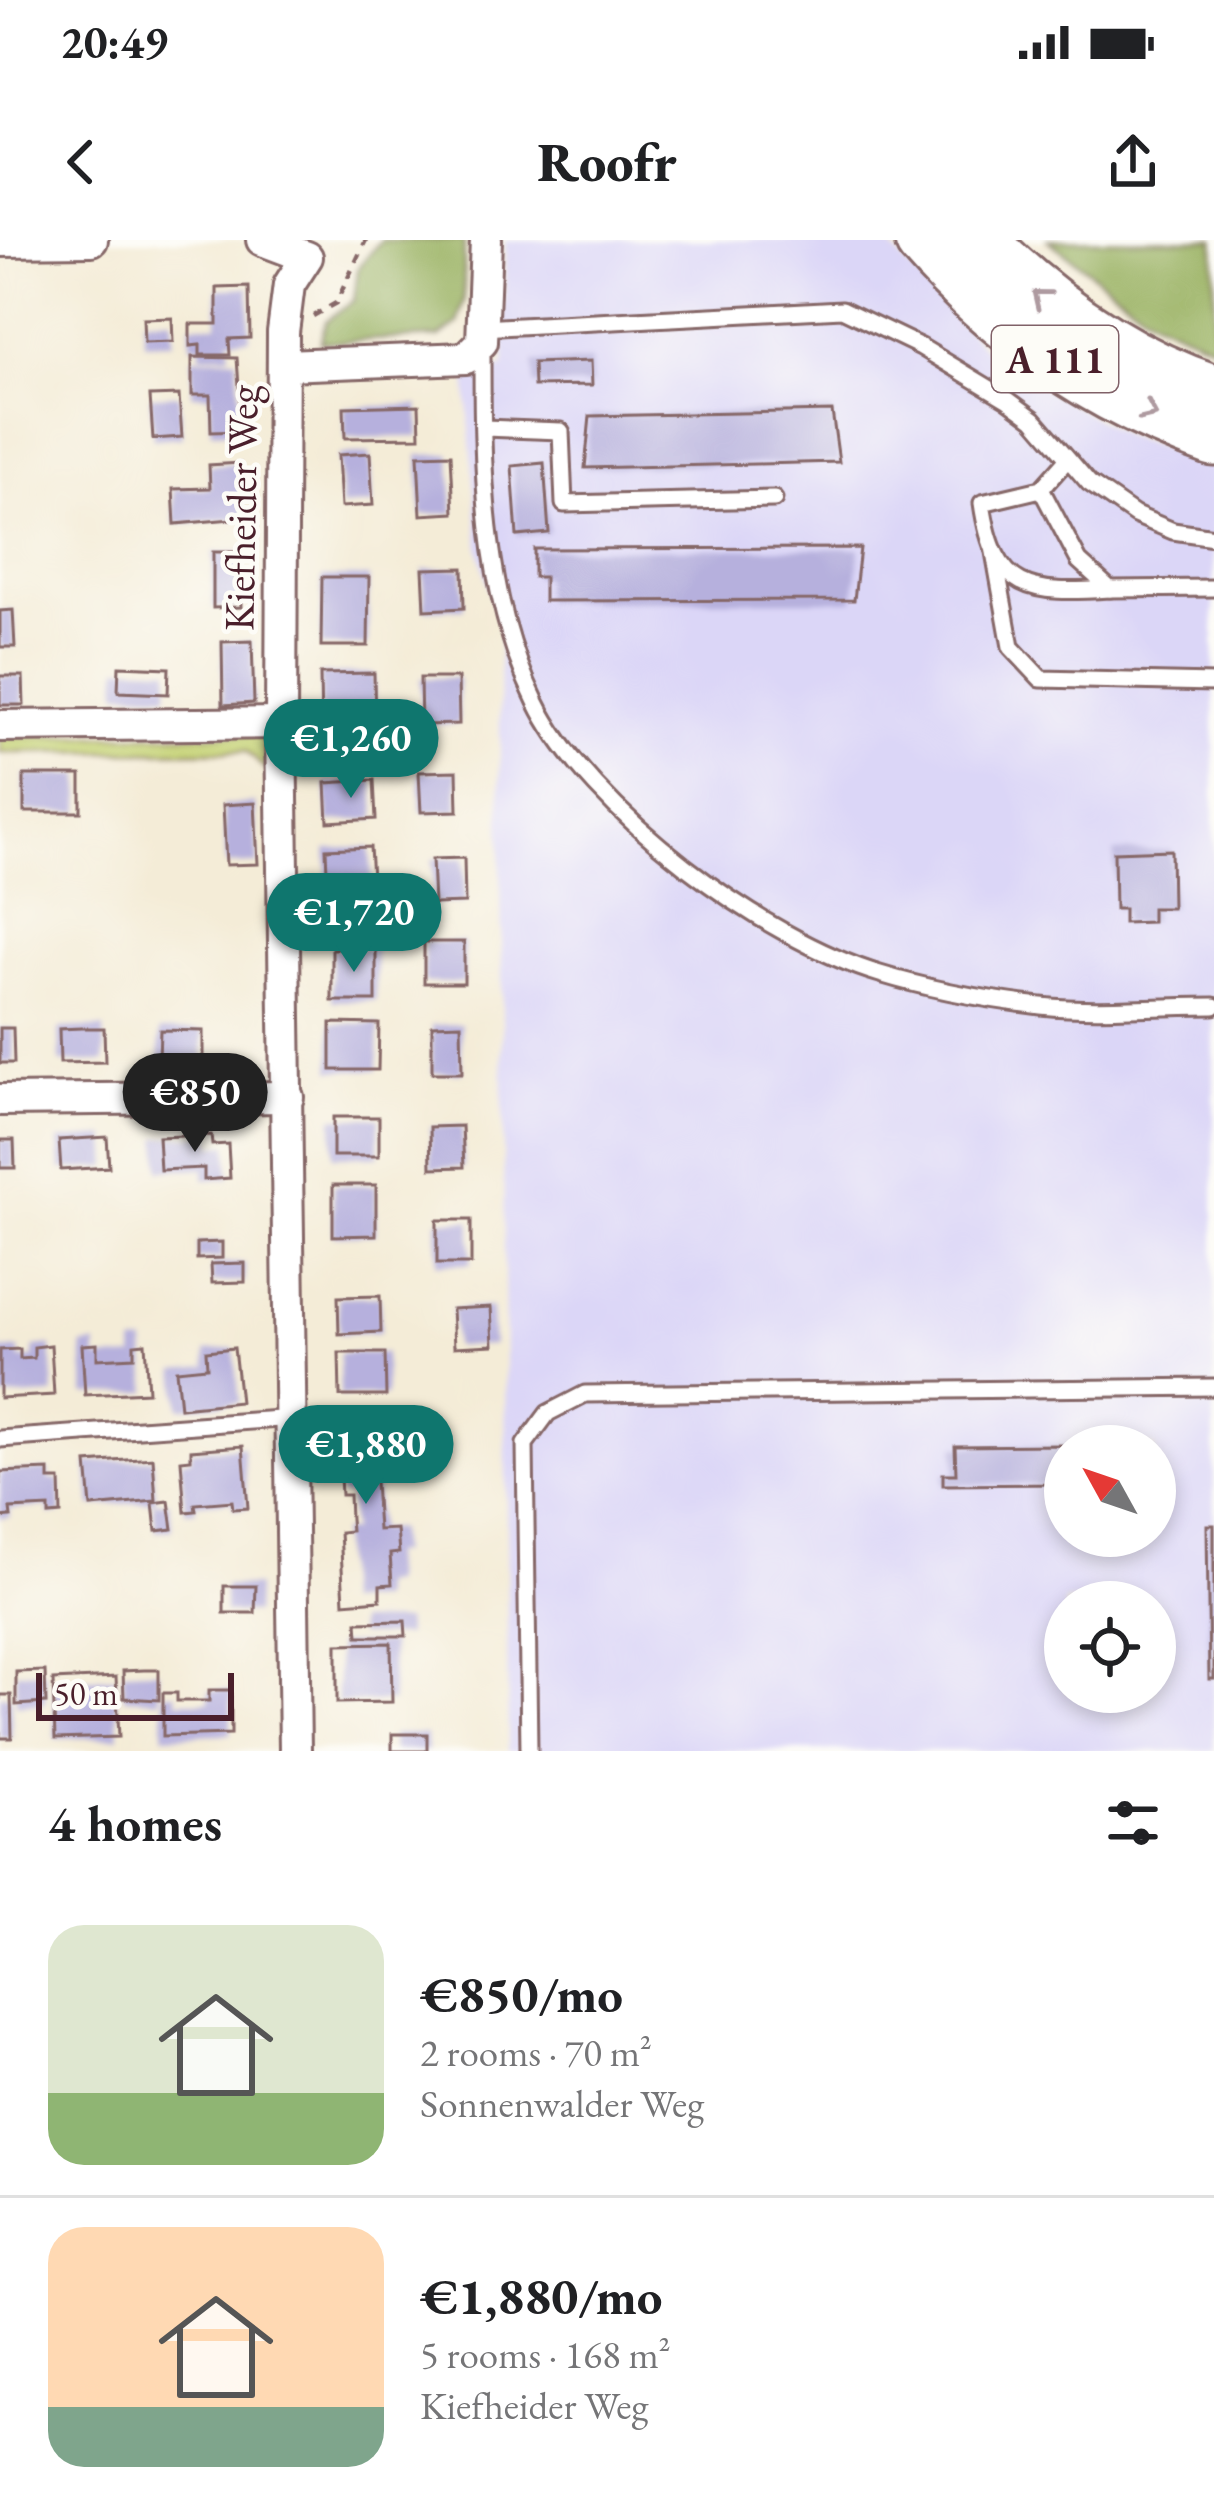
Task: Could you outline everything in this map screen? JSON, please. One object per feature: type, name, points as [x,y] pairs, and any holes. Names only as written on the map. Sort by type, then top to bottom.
[{"type":"highway","name":"A 111","points":[[924,240],[974,292],[1064,365],[1141,409],[1214,437]]},
{"type":"highway","name":"A 111","points":[[977,240],[1040,298],[1111,349],[1214,394]]},
{"type":"street","points":[[0,242],[92,240]]},
{"type":"street","points":[[262,240],[308,257],[289,285],[284,364]]},
{"type":"street","points":[[482,335],[486,240]]},
{"type":"street","name":"Kiefheider Weg","points":[[295,1751],[281,723],[284,364],[443,362],[466,358],[482,335]]},
{"type":"street","points":[[0,726],[281,723]]},
{"type":"street","points":[[0,1100],[288,1096]]},
{"type":"lane","points":[[1214,537],[1173,531],[1135,514],[1066,461],[1034,418],[1007,399],[938,356],[842,309],[482,335],[488,539],[509,626],[536,704],[601,794],[676,860],[766,920],[878,974],[1042,1006],[1214,1006]]},
{"type":"lane","points":[[484,428],[561,431],[564,504],[774,499]]},
{"type":"lane","points":[[1066,461],[1041,489],[982,503],[1010,647],[1041,679],[1214,683]]},
{"type":"lane","points":[[1041,489],[1079,561],[1110,590]]},
{"type":"lane","points":[[994,552],[1017,584],[1040,592],[1214,588]]},
{"type":"lane","points":[[529,1751],[525,1444],[548,1412],[585,1394],[1214,1387]]},
{"type":"lane","points":[[0,1439],[294,1418]]},
{"type":"path","points":[[284,332],[335,303],[366,240]]},
{"type":"shaded area","points":[[505,240],[884,240],[995,360],[1124,435],[1214,466],[1214,1751],[508,1751],[499,629],[479,551],[466,375],[504,367]]},
{"type":"green space","points":[[381,240],[464,240],[464,301],[458,324],[439,337],[320,342],[326,321],[354,300],[358,268]]},
{"type":"green space","points":[[1048,240],[1214,240],[1214,346],[1152,319]]},
{"type":"green space","points":[[263,734],[266,770],[246,751],[0,753],[0,737]]},
{"type":"building","points":[[249,287],[250,338],[229,339],[230,355],[200,355],[200,345],[190,346],[190,324],[217,324],[217,288]]},
{"type":"building","points":[[172,318],[173,342],[144,343],[143,319]]},
{"type":"building","points":[[192,357],[237,358],[242,431],[211,432],[210,395],[192,395]]},
{"type":"building","points":[[591,361],[592,385],[534,386],[533,363]]},
{"type":"building","points":[[179,395],[182,437],[153,439],[150,396]]},
{"type":"building","points":[[419,405],[420,437],[345,438],[344,407]]},
{"type":"building","points":[[832,411],[839,462],[585,468],[590,416]]},
{"type":"building","points":[[370,453],[373,505],[341,507],[338,455]]},
{"type":"building","points":[[451,454],[454,513],[421,515],[418,455]]},
{"type":"building","points":[[240,463],[244,518],[175,524],[173,489],[210,488],[209,465]]},
{"type":"building","points":[[544,463],[549,533],[517,536],[512,466]]},
{"type":"building","points":[[860,548],[854,600],[544,601],[544,577],[534,577],[534,549]]},
{"type":"building","points":[[213,552],[240,552],[241,607],[213,608]]},
{"type":"building","points":[[463,568],[464,608],[425,610],[423,569]]},
{"type":"building","points":[[322,577],[369,577],[368,646],[321,646]]},
{"type":"building","points":[[13,610],[15,647],[0,647],[0,611]]},
{"type":"building","points":[[252,641],[254,703],[223,705],[222,642]]},
{"type":"building","points":[[119,666],[169,668],[168,694],[118,692]]},
{"type":"building","points":[[374,673],[375,730],[321,731],[320,674]]},
{"type":"building","points":[[0,676],[23,676],[24,705],[0,705]]},
{"type":"building","points":[[420,678],[458,678],[459,724],[421,725]]},
{"type":"building","points":[[457,771],[458,811],[421,812],[419,772]]},
{"type":"building","points":[[24,775],[81,775],[81,812],[24,812]]},
{"type":"building","points":[[374,780],[376,819],[328,822],[326,783]]},
{"type":"building","points":[[255,803],[258,864],[226,865],[223,805]]},
{"type":"building","points":[[370,847],[373,894],[328,896],[326,849]]},
{"type":"building","points":[[1171,850],[1172,908],[1152,908],[1152,922],[1124,923],[1124,909],[1115,909],[1114,852]]},
{"type":"building","points":[[464,858],[465,903],[434,904],[432,859]]},
{"type":"building","points":[[424,942],[464,942],[464,983],[424,983]]},
{"type":"building","points":[[376,948],[376,1001],[332,1001],[332,949]]},
{"type":"building","points":[[331,1023],[379,1024],[378,1070],[331,1070]]},
{"type":"building","points":[[461,1024],[462,1073],[432,1073],[432,1025]]},
{"type":"building","points":[[0,1028],[13,1028],[14,1063],[0,1063]]},
{"type":"building","points":[[104,1028],[105,1062],[60,1063],[59,1029]]},
{"type":"building","points":[[160,1030],[203,1031],[203,1060],[159,1060]]},
{"type":"building","points":[[333,1117],[379,1117],[379,1156],[333,1156]]},
{"type":"building","points":[[462,1126],[464,1167],[431,1168],[430,1127]]},
{"type":"building","points":[[211,1135],[212,1145],[228,1144],[230,1178],[204,1180],[204,1168],[160,1170],[158,1137]]},
{"type":"building","points":[[107,1137],[109,1167],[61,1170],[59,1140]]},
{"type":"building","points":[[0,1140],[14,1140],[15,1168],[0,1168]]},
{"type":"building","points":[[333,1185],[376,1185],[376,1235],[333,1236]]},
{"type":"building","points":[[437,1220],[471,1220],[471,1264],[437,1264]]},
{"type":"building","points":[[222,1242],[222,1258],[197,1259],[197,1243]]},
{"type":"building","points":[[245,1263],[245,1282],[212,1283],[211,1264]]},
{"type":"building","points":[[380,1296],[381,1332],[339,1334],[338,1297]]},
{"type":"building","points":[[491,1307],[493,1345],[454,1347],[452,1309]]},
{"type":"building","points":[[145,1343],[148,1392],[85,1395],[82,1345],[97,1344],[97,1359],[134,1357],[134,1344]]},
{"type":"building","points":[[51,1345],[54,1395],[0,1398],[0,1350],[20,1349],[20,1359],[34,1358],[34,1347]]},
{"type":"building","points":[[234,1348],[240,1402],[180,1408],[176,1370],[207,1367],[206,1351]]},
{"type":"building","points":[[339,1353],[385,1353],[386,1396],[340,1396]]},
{"type":"building","points":[[409,1417],[410,1440],[383,1442],[384,1464],[374,1465],[378,1530],[397,1529],[399,1553],[390,1554],[392,1584],[380,1585],[380,1600],[344,1603],[340,1532],[351,1531],[349,1495],[341,1495],[337,1423]]},
{"type":"building","points":[[1044,1445],[1044,1484],[943,1485],[943,1474],[956,1474],[955,1446]]},
{"type":"building","points":[[243,1446],[248,1508],[233,1509],[232,1501],[195,1504],[196,1511],[185,1512],[181,1460],[191,1459],[191,1450]]},
{"type":"building","points":[[153,1458],[156,1501],[91,1507],[87,1463]]},
{"type":"building","points":[[49,1470],[49,1480],[60,1480],[61,1514],[49,1515],[49,1507],[10,1509],[11,1517],[0,1518],[0,1472]]},
{"type":"building","points":[[169,1501],[173,1529],[156,1531],[153,1503]]},
{"type":"building","points":[[1207,1525],[1214,1525],[1214,1679],[1209,1679]]},
{"type":"building","points":[[224,1586],[256,1586],[255,1613],[224,1613]]},
{"type":"building","points":[[405,1621],[406,1636],[358,1636],[357,1622]]},
{"type":"building","points":[[391,1643],[392,1702],[337,1703],[337,1644]]},
{"type":"building","points":[[159,1670],[159,1700],[124,1698],[123,1671]]},
{"type":"building","points":[[45,1671],[46,1703],[16,1705],[16,1672]]},
{"type":"building","points":[[116,1677],[119,1737],[55,1739],[53,1680]]},
{"type":"building","points":[[209,1690],[231,1690],[231,1734],[163,1736],[163,1693],[177,1693],[177,1701],[209,1701]]},
{"type":"building","points":[[0,1695],[11,1695],[12,1738],[0,1738]]},
{"type":"building","points":[[392,1734],[427,1734],[427,1751],[392,1751]]}]
